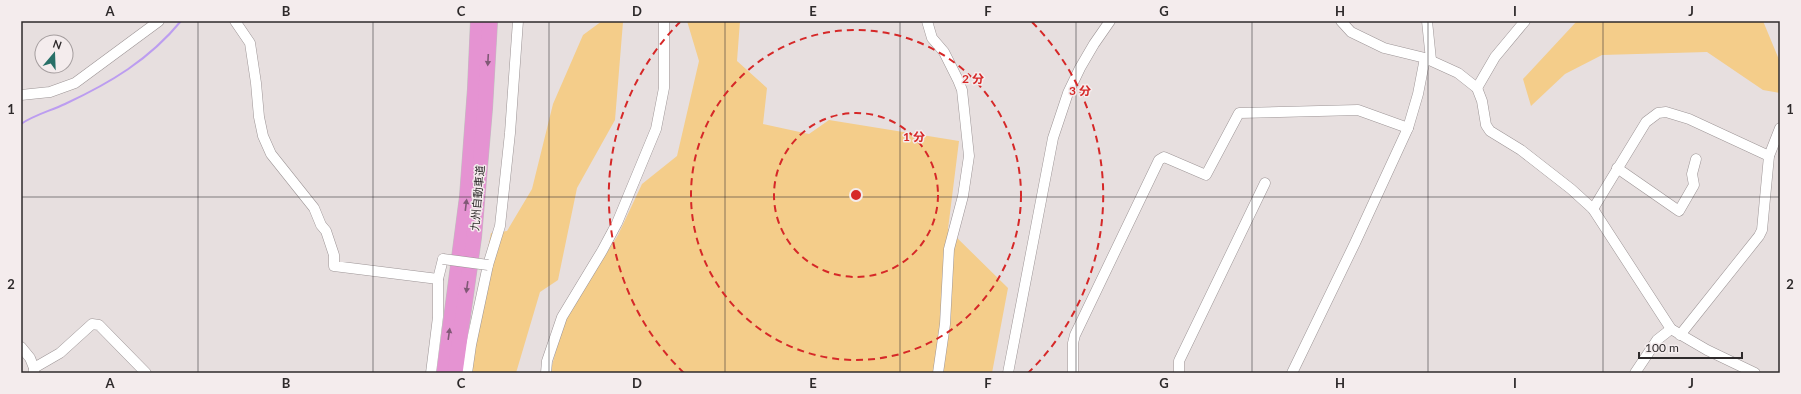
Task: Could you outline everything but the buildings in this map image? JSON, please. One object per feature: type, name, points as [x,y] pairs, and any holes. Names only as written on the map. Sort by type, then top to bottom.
[{"type":"highway","name":"九州自動車道","points":[[444,373],[467,197],[475,89],[478,21]]},
{"type":"highway","name":"九州自動車道","points":[[455,373],[474,236],[485,108],[490,21]]},
{"type":"street","points":[[21,95],[50,92],[75,83],[159,21]]},
{"type":"street","points":[[235,21],[250,43],[259,117],[263,136],[271,154],[314,208],[320,225],[326,231],[334,255],[334,266],[438,278]]},
{"type":"street","points":[[468,373],[471,345],[488,265],[500,226],[510,133],[518,21]]},
{"type":"street","points":[[546,373],[547,361],[562,317],[617,223],[656,129],[664,88],[664,21]]},
{"type":"street","points":[[927,21],[932,38],[944,52],[962,90],[969,156],[963,196],[948,249],[946,324],[938,373]]},
{"type":"street","points":[[1008,373],[1053,138],[1068,93],[1080,68],[1110,21]]},
{"type":"street","points":[[1341,21],[1351,32],[1384,48],[1428,59],[1458,73],[1477,88],[1482,101],[1486,125],[1490,131],[1521,150],[1571,189],[1592,209],[1671,329],[1755,373]]},
{"type":"street","points":[[1292,373],[1355,243],[1408,128],[1428,59],[1427,21]]},
{"type":"street","points":[[1477,88],[1495,57],[1525,21]]},
{"type":"street","points":[[1073,373],[1073,343],[1075,335],[1159,160],[1164,157],[1206,175],[1239,113],[1358,110],[1408,128]]},
{"type":"street","points":[[1592,209],[1646,122],[1658,113],[1666,112],[1689,119],[1769,156]]},
{"type":"street","points":[[1680,335],[1759,236],[1762,230],[1769,156],[1780,128]]},
{"type":"street","points":[[1617,168],[1679,211],[1694,185],[1692,174],[1696,159]]},
{"type":"street","points":[[1179,373],[1179,361],[1265,183]]},
{"type":"street","points":[[431,373],[438,317],[438,278],[443,258],[488,265]]},
{"type":"street","points":[[21,347],[30,358],[34,370],[60,353],[92,324],[99,325],[146,373]]},
{"type":"street","points":[[1635,373],[1640,363],[1657,340],[1671,329]]},
{"type":"shaded area","points":[[602,21],[623,22],[615,120],[577,188],[558,280],[540,292],[516,373],[463,373],[491,233],[507,231],[532,189],[553,104],[583,35]]},
{"type":"shaded area","points":[[687,21],[740,21],[737,61],[767,88],[763,124],[809,134],[829,120],[959,141],[948,229],[1008,288],[992,373],[550,373],[564,321],[618,235],[642,184],[677,156],[699,61]]},
{"type":"shaded area","points":[[1577,21],[1763,21],[1780,62],[1780,93],[1763,90],[1707,52],[1602,55],[1565,74],[1531,106],[1523,79]]},
{"type":"waterway","points":[[21,124],[31,118],[82,96],[113,79],[142,59],[169,35],[181,21]]}]
